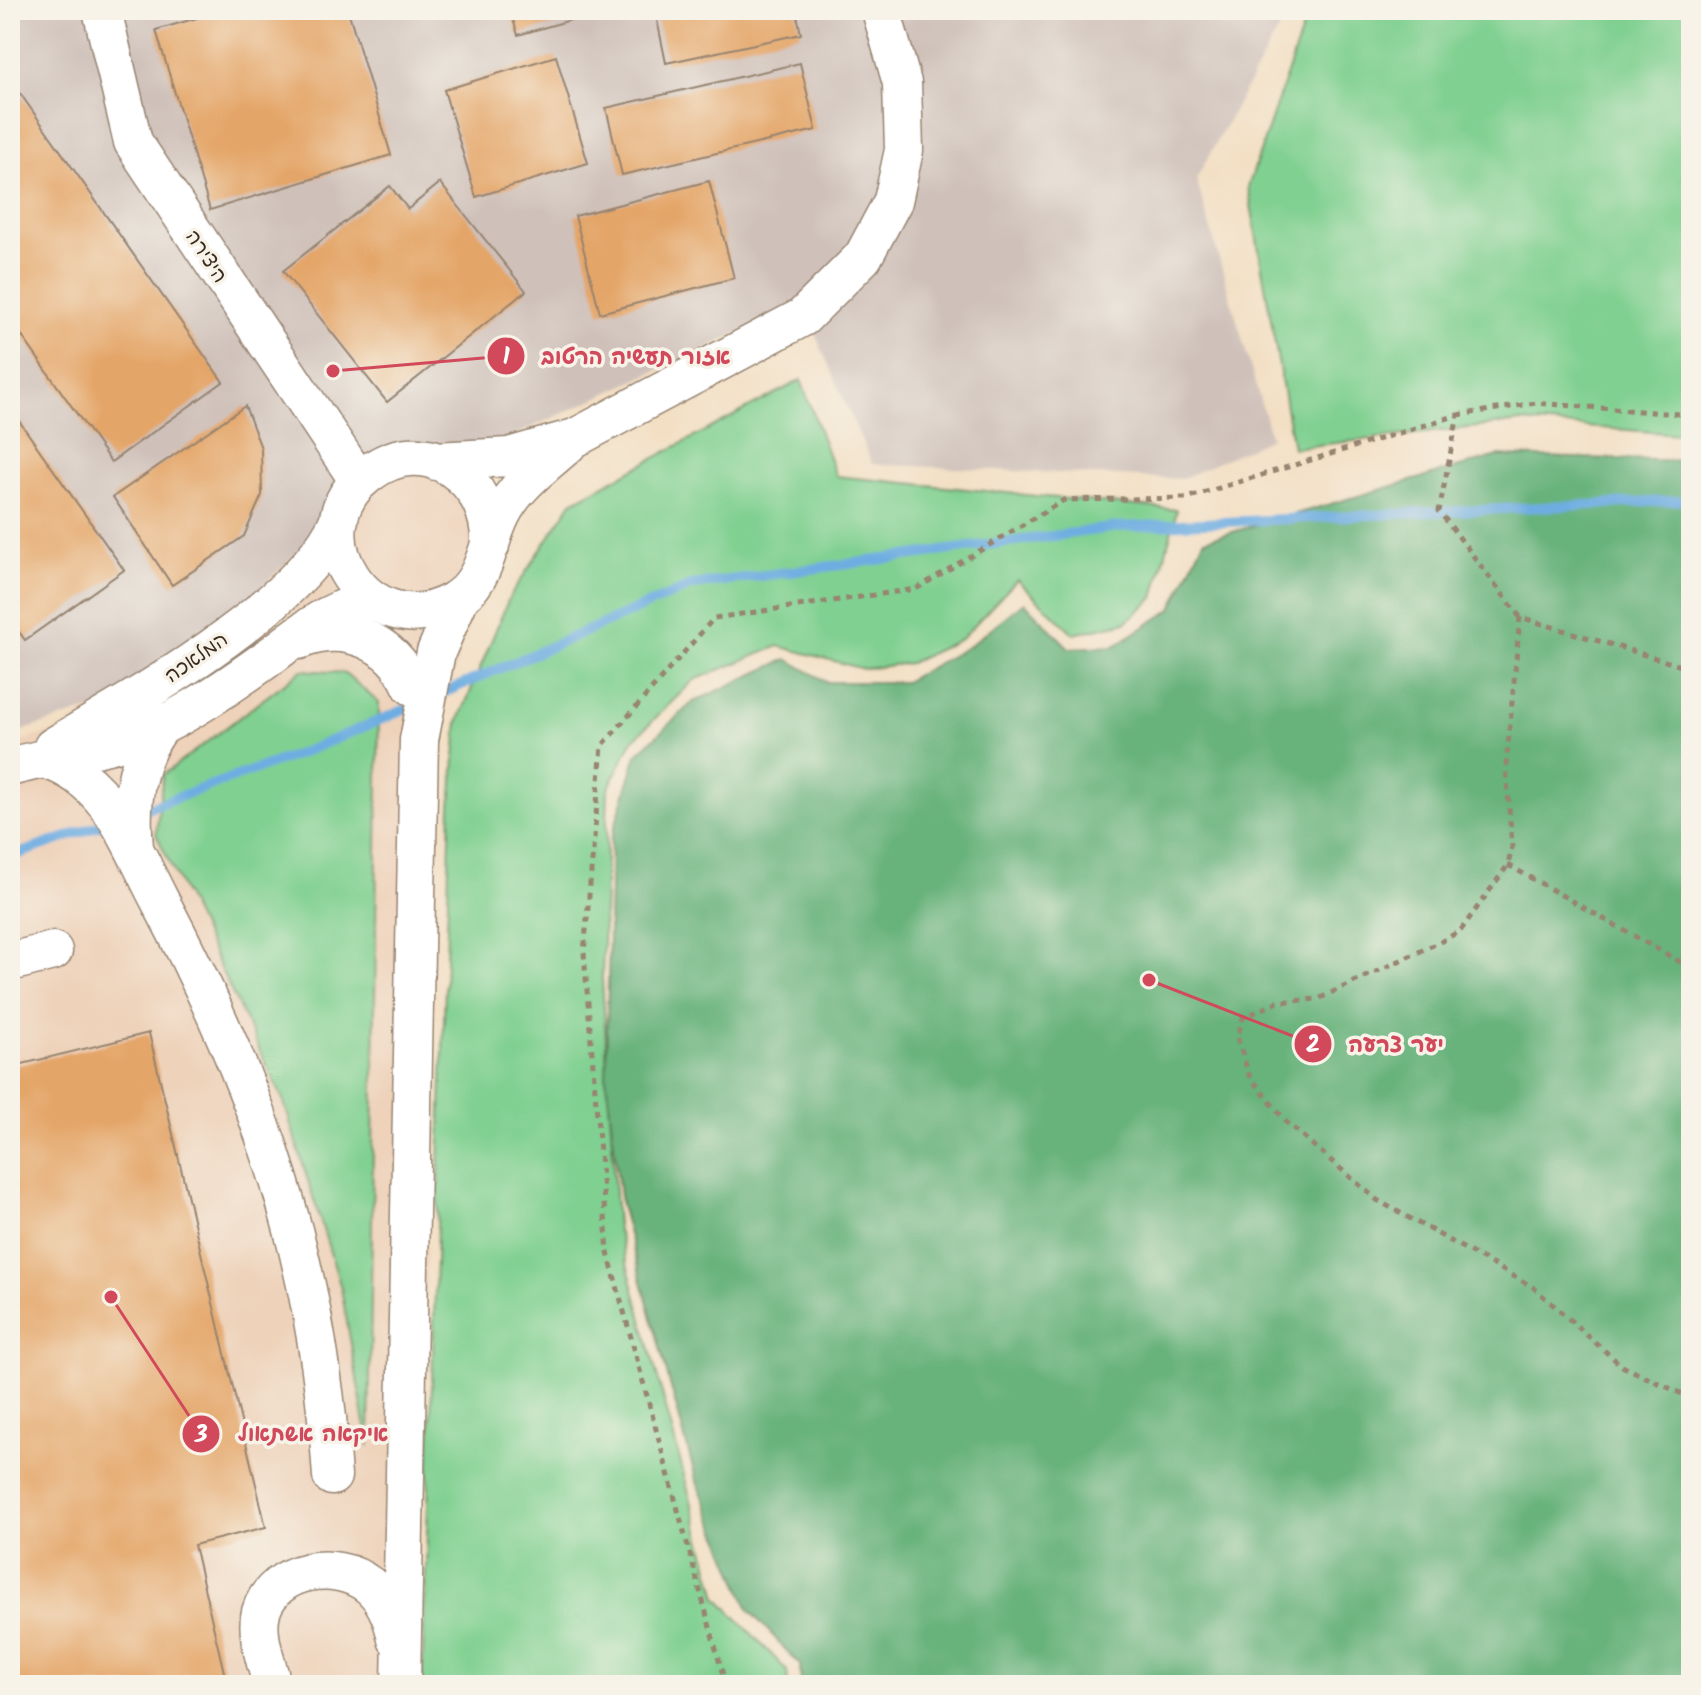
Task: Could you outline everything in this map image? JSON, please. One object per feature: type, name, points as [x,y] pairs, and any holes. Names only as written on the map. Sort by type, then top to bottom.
[{"type":"street","name":"היצירה","points":[[102,10],[133,142],[359,481]]},
{"type":"street","points":[[401,1671],[419,740],[412,686],[399,632],[379,603],[353,581],[342,562],[338,541],[339,520],[346,499],[359,481],[378,467],[401,459],[436,461],[509,457],[575,438],[803,317],[863,257],[893,201],[904,150],[902,83],[881,10]]},
{"type":"street","points":[[419,740],[436,652],[460,597],[483,569],[501,515],[516,492],[575,438]]},
{"type":"street","points":[[436,461],[458,472],[476,488],[490,522],[490,546]]},
{"type":"street","name":"המלאכה","points":[[27,763],[150,688],[221,640],[307,566],[328,541],[339,520]]},
{"type":"street","points":[[379,603],[403,611],[427,611],[460,597]]},
{"type":"street","name":"המלאכה","points":[[27,763],[112,744],[161,726],[337,610],[362,603],[379,603]]},
{"type":"street","points":[[285,645],[324,631],[362,638],[392,654],[412,686]]},
{"type":"street","points":[[135,854],[133,815],[137,776],[149,741],[161,726]]},
{"type":"street","points":[[27,763],[65,765],[95,788],[118,819],[222,1022],[277,1167],[315,1318],[332,1476]]},
{"type":"street","points":[[10,962],[53,951]]},
{"type":"street","points":[[272,1685],[260,1631],[261,1613],[280,1585],[313,1571],[342,1572],[369,1585],[384,1602],[394,1626],[401,1671]]},
{"type":"path","points":[[718,1685],[723,1675],[608,1253],[584,953],[602,746],[714,618],[916,589],[1064,500],[1186,498],[1458,415],[1536,403],[1691,415]]},
{"type":"path","points":[[1458,415],[1439,511],[1520,617],[1691,669]]},
{"type":"path","points":[[1520,617],[1506,767],[1512,847],[1508,865],[1461,930],[1318,999],[1278,1002],[1243,1018],[1237,1037],[1249,1075],[1286,1122],[1377,1200],[1533,1287],[1622,1366],[1691,1398]]},
{"type":"path","points":[[1508,865],[1691,968]]},
{"type":"shaded area","points":[[10,10],[1289,10],[1196,179],[1271,438],[1181,479],[872,464],[802,304],[502,441],[371,457],[310,540],[210,635],[99,707],[10,734]]},
{"type":"shaded area","points":[[462,459],[501,559],[467,629],[439,728],[417,1685],[10,1685],[10,745],[67,727],[365,474]]},
{"type":"green space","points":[[1309,10],[1691,10],[1691,435],[1521,422],[1293,448],[1248,187]]},
{"type":"green space","points":[[801,380],[836,476],[1177,510],[1154,598],[1126,622],[1074,634],[1017,580],[961,639],[910,663],[863,669],[779,646],[694,680],[632,741],[608,789],[602,978],[617,1227],[717,1597],[787,1671],[788,1685],[422,1685],[451,807],[458,722],[509,598],[572,502]]},
{"type":"green space","points":[[1498,456],[1691,461],[1691,1685],[801,1685],[800,1665],[749,1610],[696,1479],[621,1205],[606,1078],[611,839],[637,754],[693,702],[787,659],[827,682],[904,682],[969,646],[1024,602],[1069,648],[1114,646],[1172,609],[1204,540]]},
{"type":"green space","points":[[302,670],[345,673],[379,703],[369,1446],[341,1288],[283,1099],[156,834],[163,775]]},
{"type":"building","points":[[224,10],[348,10],[391,155],[210,210],[156,30]]},
{"type":"building","points":[[510,10],[582,10],[578,18],[518,35]]},
{"type":"building","points":[[655,10],[796,10],[801,34],[666,63]]},
{"type":"building","points":[[556,56],[588,163],[476,197],[444,90]]},
{"type":"building","points":[[800,63],[816,130],[622,175],[606,108]]},
{"type":"building","points":[[10,79],[223,382],[111,462],[10,319]]},
{"type":"building","points":[[709,181],[734,278],[600,313],[575,216]]},
{"type":"building","points":[[440,183],[526,291],[387,402],[283,271],[390,186],[408,209]]},
{"type":"building","points":[[245,406],[261,448],[262,495],[244,536],[172,585],[113,497]]},
{"type":"building","points":[[10,408],[124,570],[25,640],[10,619]]},
{"type":"building","points":[[149,1033],[266,1527],[194,1545],[227,1685],[10,1685],[10,1067]]},
{"type":"waterway","points":[[436,696],[693,585],[1118,527],[1691,500]]},
{"type":"waterway","points":[[142,810],[304,752],[418,704]]},
{"type":"waterway","points":[[10,857],[112,821]]},
{"type":"waterway","points":[[555,1681],[584,1685]]},
{"type":"place","name":"אזור תעשיה הרטוב","points":[[333,371]]},
{"type":"place","name":"יער צרעה","points":[[1149,980]]},
{"type":"place","name":"איקאה אשתאול","points":[[111,1297]]}]
